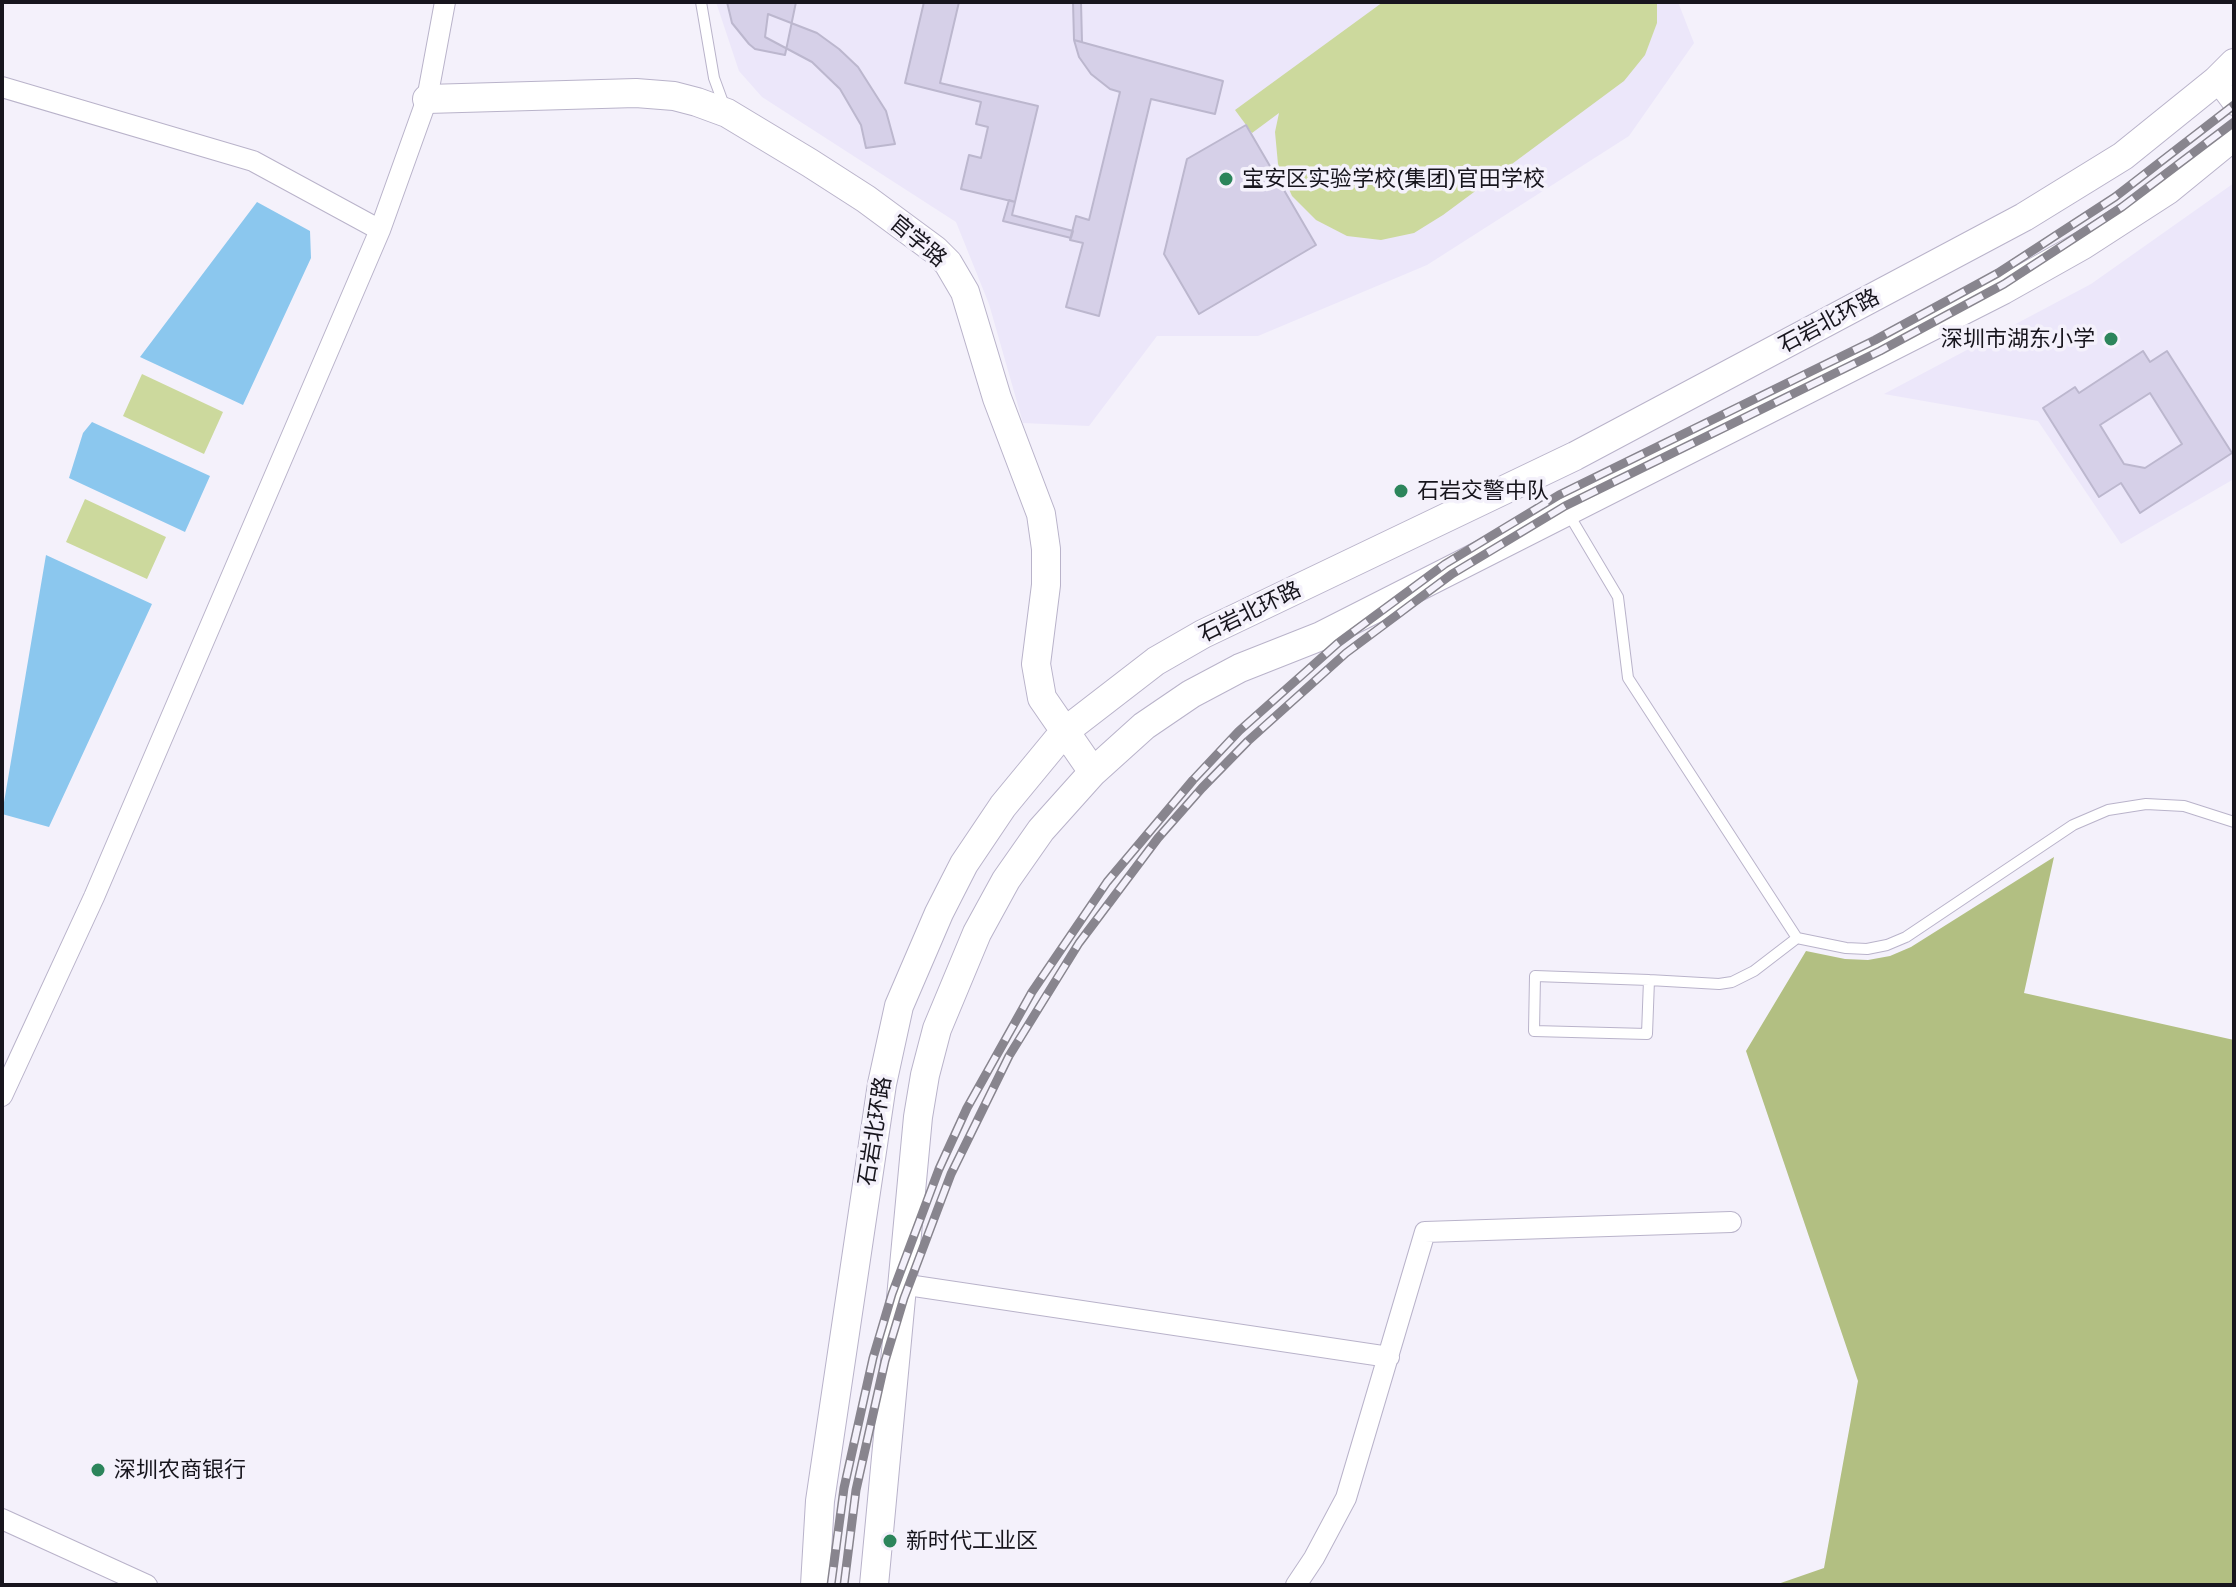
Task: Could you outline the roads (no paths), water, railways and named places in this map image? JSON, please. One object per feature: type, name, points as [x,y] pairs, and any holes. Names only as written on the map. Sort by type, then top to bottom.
[{"type":"main road","name":"石岩北环路","points":[[815,1585],[822,1485],[882,1084],[899,1006],[964,864],[1003,806],[1064,732],[1156,661],[1203,634],[1575,456],[2024,217],[2123,156],[2225,72]]},
{"type":"main road","name":"官学路","points":[[427,99],[636,93],[674,96],[727,113],[866,199],[935,250],[958,278],[970,307],[997,398],[1041,514],[1046,549],[1046,585],[1036,664],[1042,698],[1093,772]]},
{"type":"main road","name":"石岩北环路","points":[[874,1585],[901,1284],[925,1075],[937,1029],[954,982],[1006,880],[1041,830],[1093,772],[1144,726],[1191,694],[1240,668],[1321,636],[2083,245],[2168,190],[2234,136]]},
{"type":"street","points":[[2,1096],[94,897],[380,230],[427,99],[445,2]]},
{"type":"street","points":[[2225,72],[2234,105]]},
{"type":"street","points":[[2,87],[253,161],[380,230]]},
{"type":"street","points":[[1296,1585],[1346,1498],[1425,1232],[1731,1222]]},
{"type":"street","points":[[901,1284],[1389,1357]]},
{"type":"street","points":[[2,1519],[147,1585]]},
{"type":"lane","points":[[701,2],[714,78],[727,113]]},
{"type":"lane","points":[[1567,511],[1618,597],[1628,678],[1797,938],[1867,949],[1896,941],[2073,825],[2108,810],[2146,804],[2184,806],[2234,822]]},
{"type":"lane","points":[[1649,980],[1647,1034],[1534,1031],[1535,976],[1649,980],[1719,984],[1732,982],[1754,971],[1797,938]]},
{"type":"water","points":[[257,202],[310,231],[311,258],[243,405],[140,357]]},
{"type":"water","points":[[92,422],[210,476],[185,532],[69,478],[83,433]]},
{"type":"water","points":[[46,555],[152,604],[49,827],[2,814]]},
{"type":"railway","points":[[831,1585],[844,1488],[873,1358],[892,1294],[939,1169],[967,1108],[1032,992],[1107,882],[1239,731],[1338,643],[1445,564],[1559,495],[1875,340],[1998,273],[2115,197],[2234,105]]},
{"type":"railway","points":[[844,1585],[856,1490],[885,1361],[904,1298],[951,1174],[1009,1056],[1079,943],[1158,838],[1202,788],[1248,741],[1346,653],[1452,574],[1565,506],[1880,351],[2004,284],[2122,207],[2234,122]]},
{"type":"place","name":"宝安区实验学校(集团)官田学校","points":[[1226,179]]},
{"type":"place","name":"深圳市湖东小学","points":[[2111,339]]},
{"type":"place","name":"石岩交警中队","points":[[1401,491]]},
{"type":"place","name":"深圳农商银行","points":[[98,1470]]},
{"type":"place","name":"新时代工业区","points":[[890,1541]]}]
